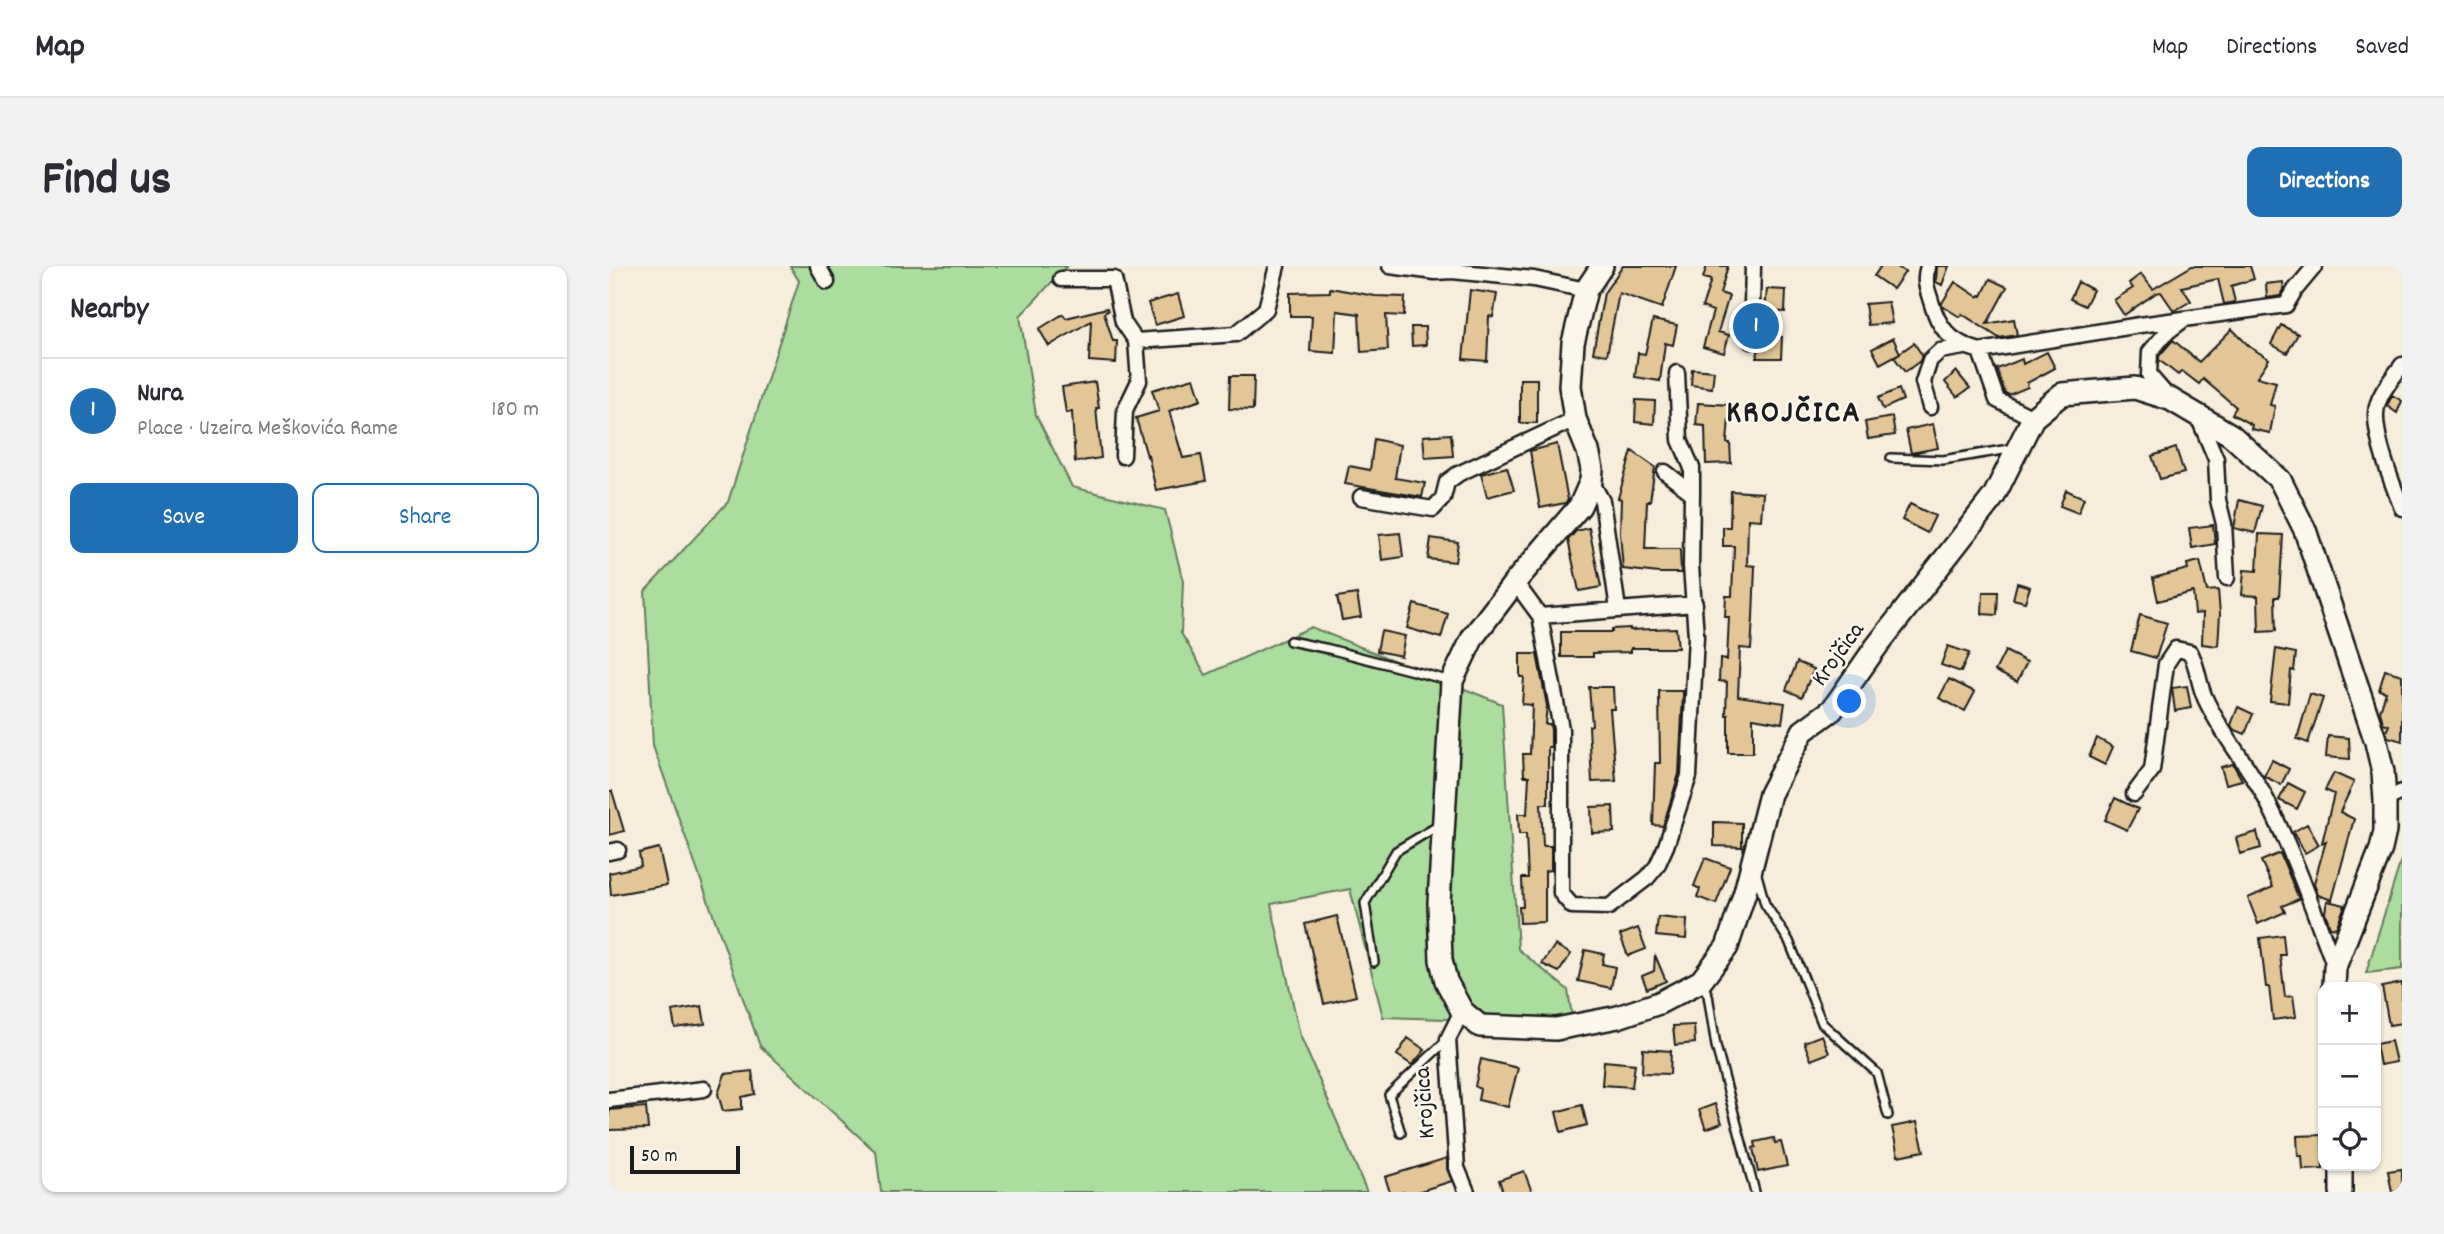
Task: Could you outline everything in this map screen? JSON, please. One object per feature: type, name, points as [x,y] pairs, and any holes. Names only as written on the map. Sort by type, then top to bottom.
[{"type":"main road","points":[[1462,1011],[1446,981],[1441,960],[1439,904],[1452,681],[1473,637],[1515,582],[1580,506],[1591,481],[1592,469],[1576,419],[1570,386],[1573,343],[1586,290],[1602,266]]},
{"type":"main road","name":"Krojčica","points":[[1462,1011],[1480,1026],[1556,1029],[1618,1017],[1659,1003],[1701,981],[1727,947],[1770,794],[1803,731],[1832,710],[1876,647],[1994,496],[2033,418],[2062,394],[2136,388],[2170,399],[2231,435],[2280,480],[2300,520],[2375,742],[2393,796],[2381,849],[2334,977]]},
{"type":"main road","points":[[2341,1171],[2341,1192]]},
{"type":"street","points":[[818,266],[827,282]]},
{"type":"street","points":[[1136,341],[1236,334],[1266,309],[1277,266]]},
{"type":"street","points":[[1390,266],[1435,272],[1453,269],[1534,279],[1586,290]]},
{"type":"street","points":[[1751,341],[1753,266]]},
{"type":"street","points":[[1928,266],[1924,278],[1935,317],[1948,335],[1964,347],[1980,351],[2286,305],[2315,266]]},
{"type":"street","points":[[1061,279],[1114,279],[1123,322],[1136,341],[1139,381],[1125,410],[1123,456]]},
{"type":"street","points":[[2170,399],[2149,375],[2150,352],[2166,333],[2183,320]]},
{"type":"street","points":[[1930,407],[1923,382],[1930,360],[1940,351],[1964,347]]},
{"type":"street","points":[[1980,351],[1997,400],[2033,418]]},
{"type":"street","points":[[2402,365],[2382,394],[2376,412],[2380,437],[2402,508]]},
{"type":"street","points":[[1515,582],[1540,616],[1561,729],[1561,893],[1572,906],[1609,906],[1647,878],[1657,866],[1679,811],[1689,776],[1696,636],[1691,566],[1692,468],[1680,440],[1677,373]]},
{"type":"street","points":[[2196,413],[2216,458],[2227,578]]},
{"type":"street","points":[[1360,497],[1433,509],[1443,498],[1447,482],[1470,467],[1576,419]]},
{"type":"street","points":[[1665,472],[1692,493]]},
{"type":"street","points":[[1591,481],[1602,501],[1618,609]]},
{"type":"street","points":[[1540,616],[1695,604]]},
{"type":"street","name":"Krojčica","points":[[2134,794],[2152,770],[2166,664],[2176,649],[2190,652],[2195,661],[2203,695],[2227,739],[2245,761],[2269,804],[2298,868],[2334,977]]},
{"type":"street","name":"Krojčica","points":[[1462,1011],[1448,1039],[1457,1168],[1467,1192]]},
{"type":"street","points":[[609,1100],[704,1089]]},
{"type":"lane","points":[[1891,458],[1943,460],[2018,447]]},
{"type":"lane","points":[[1290,642],[1329,649],[1452,681]]},
{"type":"lane","points":[[1374,961],[1365,903],[1396,851],[1444,821]]},
{"type":"lane","points":[[1753,860],[1765,904],[1789,941],[1822,1023],[1877,1073],[1888,1115]]},
{"type":"lane","points":[[1701,981],[1708,995],[1716,1046],[1755,1192]]},
{"type":"lane","points":[[1401,1133],[1389,1095],[1448,1039]]},
{"type":"green space","points":[[790,266],[1067,266],[1020,316],[1036,415],[1072,487],[1165,510],[1183,581],[1181,633],[1206,675],[1311,627],[1502,704],[1518,949],[1568,990],[1573,1023],[1383,1017],[1350,889],[1271,904],[1300,1035],[1367,1192],[881,1192],[876,1152],[760,1046],[653,746],[645,591],[728,502],[799,281]]},
{"type":"green space","points":[[2402,857],[2402,969],[2366,973]]},
{"type":"building","points":[[1623,266],[1676,266],[1662,308],[1619,293],[1607,355],[1593,353],[1604,293]]},
{"type":"building","points":[[1707,266],[1728,266],[1720,293],[1729,296],[1718,332],[1729,335],[1724,353],[1703,347],[1713,311],[1702,307],[1711,280],[1703,278]]},
{"type":"building","points":[[1881,266],[1896,266],[1905,272],[1893,289],[1874,276]]},
{"type":"building","points":[[1937,266],[1949,266],[1942,285],[1936,282]]},
{"type":"building","points":[[2192,266],[2250,266],[2254,279],[2231,286],[2235,302],[2224,304],[2218,279],[2182,287],[2191,301],[2174,311],[2161,292],[2124,315],[2114,300],[2133,288],[2129,283],[2141,274],[2153,289]]},
{"type":"building","points":[[1990,279],[2007,287],[1987,324],[2014,319],[2017,335],[1999,338],[1962,314],[1960,317],[1942,306],[1955,282],[1978,297],[1982,296]]},
{"type":"building","points":[[2078,282],[2093,290],[2085,306],[2070,299]]},
{"type":"building","points":[[2283,282],[2284,290],[2280,296],[2267,298],[2266,284]]},
{"type":"building","points":[[1330,288],[1375,296],[1405,297],[1404,316],[1386,315],[1388,350],[1361,352],[1359,314],[1337,311],[1335,353],[1310,351],[1312,316],[1290,316],[1290,293],[1330,292]]},
{"type":"building","points":[[1767,289],[1786,290],[1785,312],[1765,311]]},
{"type":"building","points":[[1470,290],[1497,294],[1493,317],[1489,316],[1487,361],[1463,359]]},
{"type":"building","points":[[1178,294],[1184,316],[1155,325],[1148,303]]},
{"type":"building","points":[[1888,302],[1892,323],[1868,325],[1865,304]]},
{"type":"building","points":[[1107,308],[1108,311],[1104,313],[1113,341],[1117,341],[1116,363],[1089,361],[1091,321],[1049,346],[1039,329],[1063,314],[1066,318]]},
{"type":"building","points":[[1653,320],[1677,325],[1673,345],[1665,343],[1660,381],[1635,377],[1638,353],[1645,354]]},
{"type":"building","points":[[2281,325],[2298,334],[2287,353],[2271,344]]},
{"type":"building","points":[[1411,327],[1425,327],[1426,345],[1412,346]]},
{"type":"building","points":[[2232,329],[2250,347],[2269,359],[2257,377],[2276,382],[2270,405],[2275,406],[2270,433],[2251,429],[2252,425],[2232,414],[2236,407],[2203,379],[2199,384],[2182,371],[2178,375],[2159,360],[2159,356],[2173,340],[2199,362]]},
{"type":"building","points":[[1761,336],[1782,337],[1781,358],[1757,358]]},
{"type":"building","points":[[1893,338],[1900,353],[1880,364],[1872,349]]},
{"type":"building","points":[[1914,343],[1922,355],[1920,361],[1905,372],[1894,357]]},
{"type":"building","points":[[2047,352],[2055,368],[2027,383],[2028,387],[2009,395],[2005,393],[1997,369],[2022,359],[2023,364]]},
{"type":"building","points":[[1692,369],[1714,371],[1712,388],[1691,385]]},
{"type":"building","points":[[1956,371],[1970,388],[1957,397],[1945,382]]},
{"type":"building","points":[[1230,376],[1254,376],[1253,410],[1229,409]]},
{"type":"building","points":[[1194,378],[1201,400],[1169,411],[1183,458],[1201,455],[1206,481],[1156,490],[1136,418],[1159,411],[1152,390]]},
{"type":"building","points":[[1520,379],[1537,379],[1537,423],[1520,423]]},
{"type":"building","points":[[1095,382],[1101,458],[1075,462],[1072,412],[1066,413],[1062,387]]},
{"type":"building","points":[[1899,389],[1903,400],[1883,409],[1878,398]]},
{"type":"building","points":[[2392,395],[2402,401],[2397,413],[2387,406]]},
{"type":"building","points":[[1636,400],[1655,401],[1654,424],[1635,422]]},
{"type":"building","points":[[1698,403],[1730,405],[1727,443],[1730,443],[1731,463],[1706,464],[1705,426],[1696,425]]},
{"type":"building","points":[[1892,417],[1895,435],[1868,439],[1865,422]]},
{"type":"building","points":[[1933,424],[1938,448],[1911,453],[1906,430]]},
{"type":"building","points":[[1451,434],[1453,456],[1425,458],[1423,436]]},
{"type":"building","points":[[1374,439],[1400,445],[1395,478],[1425,483],[1422,497],[1345,484],[1349,466],[1370,470]]},
{"type":"building","points":[[1557,444],[1568,500],[1540,508],[1530,451]]},
{"type":"building","points":[[2176,448],[2184,473],[2160,479],[2152,456]]},
{"type":"building","points":[[1632,451],[1655,467],[1650,501],[1647,501],[1645,549],[1680,549],[1681,573],[1623,569],[1621,499],[1618,498]]},
{"type":"building","points":[[1507,467],[1514,490],[1487,497],[1481,474]]},
{"type":"building","points":[[2066,490],[2084,498],[2078,513],[2060,506]]},
{"type":"building","points":[[1731,491],[1763,493],[1761,520],[1748,519],[1747,565],[1755,566],[1753,618],[1751,649],[1740,648],[1738,696],[1785,703],[1782,723],[1753,718],[1753,753],[1728,753],[1727,682],[1719,681],[1720,659],[1727,660],[1729,617],[1725,617],[1726,596],[1732,596],[1734,546],[1723,546],[1723,527],[1730,527]]},
{"type":"building","points":[[2239,500],[2262,506],[2255,533],[2234,528]]},
{"type":"building","points":[[1910,504],[1935,516],[1927,533],[1902,520]]},
{"type":"building","points":[[2213,525],[2215,544],[2192,548],[2189,528]]},
{"type":"building","points":[[1589,528],[1601,587],[1579,591],[1568,540],[1576,531]]},
{"type":"building","points":[[1400,533],[1403,557],[1382,560],[1379,535]]},
{"type":"building","points":[[2259,534],[2283,535],[2279,597],[2275,597],[2276,631],[2259,632],[2258,596],[2242,595],[2244,570],[2257,571]]},
{"type":"building","points":[[1431,538],[1458,542],[1455,562],[1428,559]]},
{"type":"building","points":[[2200,561],[2207,591],[2218,590],[2218,646],[2202,644],[2203,613],[2195,614],[2193,592],[2158,601],[2153,578],[2188,569],[2187,564]]},
{"type":"building","points":[[2017,583],[2030,587],[2025,602],[2013,599]]},
{"type":"building","points":[[1983,592],[1998,592],[1997,615],[1982,614]]},
{"type":"building","points":[[1357,594],[1361,617],[1342,620],[1337,597]]},
{"type":"building","points":[[1414,604],[1448,614],[1441,638],[1407,628]]},
{"type":"building","points":[[2140,615],[2167,623],[2156,658],[2131,651]]},
{"type":"building","points":[[1676,628],[1678,648],[1631,648],[1631,652],[1593,653],[1593,657],[1561,657],[1561,632],[1612,632],[1612,629]]},
{"type":"building","points":[[1381,631],[1405,636],[1401,656],[1377,651]]},
{"type":"building","points":[[1948,646],[1969,653],[1961,672],[1941,665]]},
{"type":"building","points":[[2276,649],[2296,653],[2294,671],[2291,670],[2288,703],[2270,701]]},
{"type":"building","points":[[2005,651],[2027,662],[2017,682],[1995,671]]},
{"type":"building","points":[[1520,654],[1537,654],[1547,706],[1545,724],[1550,724],[1551,730],[1551,747],[1548,747],[1548,804],[1541,804],[1543,846],[1551,846],[1551,870],[1545,871],[1545,922],[1520,923],[1519,907],[1523,907],[1522,878],[1528,878],[1526,834],[1519,834],[1518,814],[1527,814],[1529,776],[1524,776],[1523,754],[1530,754],[1532,705],[1522,704],[1524,677],[1520,677]]},
{"type":"building","points":[[1797,662],[1814,669],[1802,697],[1786,690]]},
{"type":"building","points":[[2385,670],[2402,675],[2402,741],[2388,737],[2386,732],[2389,725],[2383,723],[2380,711],[2386,692],[2379,690]]},
{"type":"building","points":[[1949,679],[1975,692],[1965,711],[1939,698]]},
{"type":"building","points":[[2187,686],[2191,708],[2175,711],[2172,688]]},
{"type":"building","points":[[1589,687],[1613,687],[1614,709],[1610,709],[1616,781],[1592,782]]},
{"type":"building","points":[[1659,691],[1683,691],[1679,774],[1663,826],[1653,825],[1655,763],[1660,763]]},
{"type":"building","points":[[2310,694],[2323,698],[2308,743],[2297,739]]},
{"type":"building","points":[[2238,707],[2253,714],[2245,734],[2233,729],[2231,725]]},
{"type":"building","points":[[2328,736],[2349,738],[2350,759],[2326,757]]},
{"type":"building","points":[[2097,738],[2113,747],[2105,765],[2089,757]]},
{"type":"building","points":[[2272,760],[2289,769],[2281,785],[2264,776]]},
{"type":"building","points":[[2233,764],[2242,780],[2226,784],[2221,767]]},
{"type":"building","points":[[2334,773],[2354,782],[2340,812],[2354,819],[2332,900],[2318,895],[2314,883],[2326,841],[2322,843],[2334,794],[2325,790]]},
{"type":"building","points":[[2288,783],[2305,792],[2297,809],[2279,800]]},
{"type":"building","points":[[609,791],[612,791],[624,831],[609,835]]},
{"type":"building","points":[[2115,798],[2138,809],[2127,830],[2105,820]]},
{"type":"building","points":[[1613,806],[1614,832],[1592,833],[1591,807]]},
{"type":"building","points":[[1714,822],[1742,823],[1742,847],[1714,846]]},
{"type":"building","points":[[2307,824],[2319,845],[2305,853],[2293,832]]},
{"type":"building","points":[[2257,832],[2261,848],[2240,854],[2236,838]]},
{"type":"building","points":[[659,848],[667,885],[611,895],[609,873],[641,866],[639,853]]},
{"type":"building","points":[[2280,853],[2299,899],[2282,906],[2285,912],[2258,924],[2248,898],[2273,887],[2261,861]]},
{"type":"building","points":[[1705,858],[1730,867],[1716,904],[1697,897],[1700,889],[1694,886]]},
{"type":"building","points":[[2327,901],[2345,905],[2336,928],[2330,927],[2325,912]]},
{"type":"building","points":[[1337,916],[1356,996],[1324,1004],[1305,924]]},
{"type":"building","points":[[1658,917],[1687,920],[1686,939],[1656,936]]},
{"type":"building","points":[[1638,928],[1646,949],[1628,956],[1620,935]]},
{"type":"building","points":[[2283,935],[2285,955],[2280,955],[2285,997],[2293,996],[2296,1017],[2273,1020],[2260,938]]},
{"type":"building","points":[[1555,945],[1571,954],[1559,972],[1542,964]]},
{"type":"building","points":[[1585,950],[1604,954],[1602,964],[1615,967],[1611,988],[1578,981]]},
{"type":"building","points":[[1655,955],[1666,981],[1647,989],[1642,976],[1654,971]]},
{"type":"building","points":[[2402,983],[2402,1023],[2389,1025],[2382,987]]},
{"type":"building","points":[[702,1006],[705,1024],[675,1028],[672,1011]]},
{"type":"building","points":[[1694,1025],[1695,1043],[1675,1045],[1673,1026]]},
{"type":"building","points":[[1822,1035],[1829,1053],[1811,1060],[1804,1042]]},
{"type":"building","points":[[1408,1038],[1425,1050],[1412,1065],[1397,1055]]},
{"type":"building","points":[[2391,1041],[2396,1062],[2381,1065],[2381,1043]]},
{"type":"building","points":[[1643,1049],[1671,1051],[1670,1074],[1642,1073]]},
{"type":"building","points":[[1481,1059],[1518,1068],[1508,1107],[1478,1100],[1480,1089],[1475,1086]]},
{"type":"building","points":[[1604,1061],[1635,1064],[1632,1087],[1602,1085]]},
{"type":"building","points":[[752,1071],[755,1094],[742,1097],[742,1109],[723,1111],[718,1094],[725,1074]]},
{"type":"building","points":[[1715,1104],[1722,1123],[1706,1129],[1699,1110]]},
{"type":"building","points":[[1582,1105],[1587,1125],[1561,1132],[1556,1112]]},
{"type":"building","points":[[646,1107],[648,1129],[609,1130],[609,1110]]},
{"type":"building","points":[[1917,1122],[1924,1151],[1898,1156],[1892,1127]]},
{"type":"building","points":[[2318,1135],[2318,1169],[2303,1170],[2302,1156],[2298,1156],[2297,1136]]},
{"type":"building","points":[[1774,1138],[1775,1143],[1781,1142],[1787,1166],[1758,1172],[1753,1148],[1756,1147],[1755,1142]]},
{"type":"building","points":[[1447,1158],[1447,1169],[1452,1181],[1417,1192],[1390,1192],[1385,1177]]},
{"type":"building","points":[[2402,1169],[2402,1192],[2392,1192],[2388,1171]]},
{"type":"building","points":[[1524,1171],[1532,1192],[1503,1192],[1499,1180]]},
{"type":"place","name":"Nura","points":[[1756,326]]},
{"type":"district","name":"KROJČICA","points":[[1794,415]]}]
